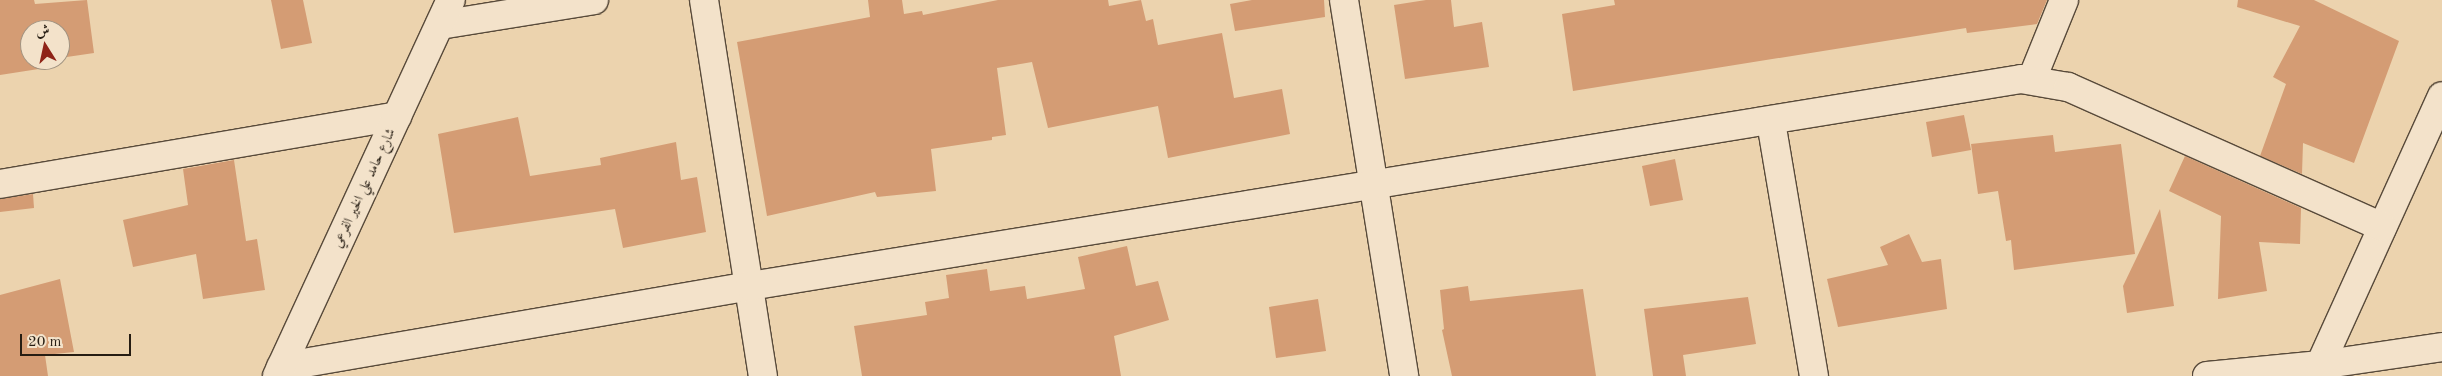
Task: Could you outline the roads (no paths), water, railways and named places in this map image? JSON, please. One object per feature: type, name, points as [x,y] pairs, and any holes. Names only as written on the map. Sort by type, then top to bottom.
[{"type":"street","name":"شارع حامد علي الخير الفرعي","points":[[279,372],[451,0]]},
{"type":"street","points":[[440,25],[594,0]]},
{"type":"street","points":[[704,0],[763,376]]},
{"type":"street","points":[[1344,0],[1404,376]]},
{"type":"street","points":[[2032,80],[2064,0]]},
{"type":"street","points":[[279,372],[750,286],[1771,122],[2008,80],[2032,80],[2068,87],[2382,227]]},
{"type":"street","points":[[2320,365],[2442,96]]},
{"type":"street","points":[[0,184],[397,116]]},
{"type":"street","points":[[1771,122],[1814,376]]},
{"type":"street","points":[[2207,376],[2265,372],[2442,347]]}]
